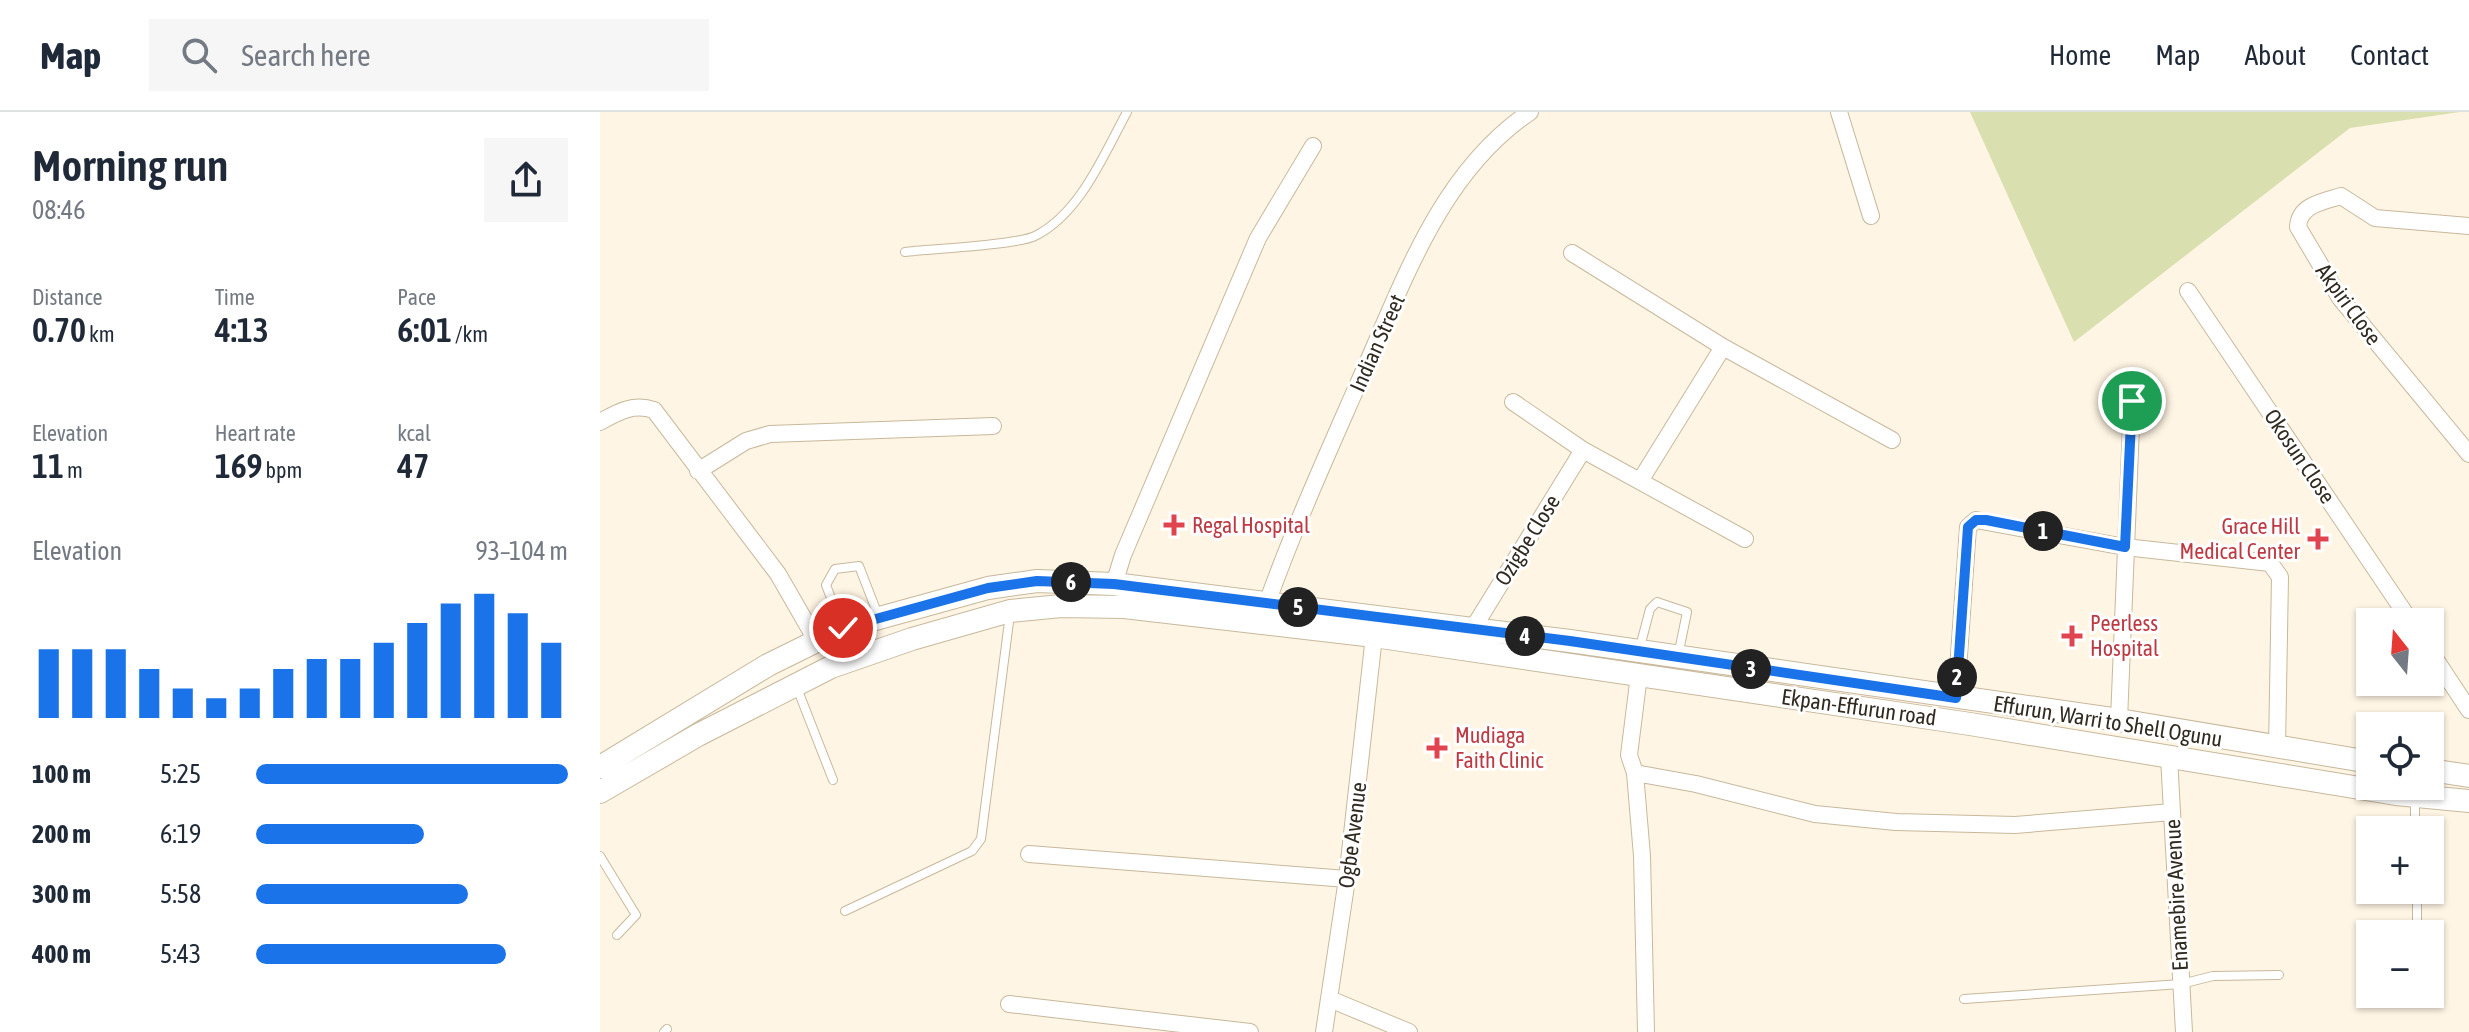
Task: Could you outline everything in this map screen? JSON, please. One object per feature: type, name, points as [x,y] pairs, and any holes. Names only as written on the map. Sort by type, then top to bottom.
[{"type":"main road","name":"Effurun, Warri to Shell Ogunu","points":[[600,767],[816,640],[843,628],[988,588],[1037,581],[1114,584],[1639,652],[2119,720],[2356,760]]},
{"type":"main road","name":"Ekpan-Effurun road","points":[[600,792],[795,683],[912,639],[1010,611],[1061,606],[1124,607],[1374,636],[2356,787]]},
{"type":"main road","points":[[2444,772],[2469,776]]},
{"type":"main road","name":"Ekpan-Effurun road","points":[[2444,799],[2469,801]]},
{"type":"street","name":"Indian Street","points":[[1267,603],[1288,545],[1416,253],[1477,156],[1504,130],[1530,112]]},
{"type":"street","points":[[1839,112],[1871,216]]},
{"type":"street","points":[[1114,584],[1123,555],[1258,238],[1313,146]]},
{"type":"street","name":"Akpiri Close","points":[[2469,226],[2375,218],[2341,196],[2305,209],[2298,217],[2298,227],[2340,298],[2469,454]]},
{"type":"street","points":[[1572,253],[1723,347],[1892,440]]},
{"type":"street","name":"Okosun Close","points":[[2188,291],[2402,608]]},
{"type":"street","points":[[1640,481],[1723,347]]},
{"type":"street","points":[[2119,720],[2132,401]]},
{"type":"street","points":[[1513,402],[1583,450],[1745,539]]},
{"type":"street","points":[[600,422],[626,409],[643,406],[654,410],[778,574],[816,640]]},
{"type":"street","points":[[698,471],[746,441],[770,434],[993,426]]},
{"type":"street","name":"Ozigbe Close","points":[[1472,630],[1583,450]]},
{"type":"street","points":[[1956,698],[1968,527],[1976,520],[2125,547],[2270,563],[2280,577],[2277,748]]},
{"type":"street","name":"Ogbe Avenue","points":[[1324,1032],[1332,1000],[1374,636]]},
{"type":"street","points":[[2444,672],[2469,710]]},
{"type":"street","points":[[1639,675],[1629,755],[1635,773],[1642,856],[1646,1032]]},
{"type":"street","name":"Enamebire Avenue","points":[[2169,757],[2184,1032]]},
{"type":"street","points":[[1635,773],[1696,784],[1815,814],[1896,822],[2015,825],[2172,812]]},
{"type":"street","points":[[1029,854],[1347,879]]},
{"type":"street","points":[[1332,1000],[1409,1032]]},
{"type":"street","points":[[1009,1004],[1250,1032]]},
{"type":"lane","points":[[905,252],[1033,238],[1061,219],[1092,175],[1127,112]]},
{"type":"lane","points":[[843,628],[826,585],[835,569],[859,566],[878,616]]},
{"type":"lane","points":[[1639,652],[1650,609],[1657,602],[1687,612],[1678,658]]},
{"type":"lane","points":[[845,911],[972,851],[981,839],[1010,611]]},
{"type":"lane","points":[[795,683],[833,780]]},
{"type":"lane","points":[[600,856],[636,915],[617,935]]},
{"type":"lane","points":[[1964,999],[2181,984],[2213,976],[2279,975]]},
{"type":"green space","points":[[1970,112],[2460,112],[2350,128],[2074,342]]},
{"type":"place","name":"Regal Hospital","points":[[1174,525]]},
{"type":"place","name":"Grace Hill Medical Center","points":[[2318,539]]},
{"type":"place","name":"Peerless Hospital","points":[[2072,636]]},
{"type":"place","name":"Mudiaga Faith Clinic","points":[[1437,748]]},
{"type":"route","points":[[843,628],[988,588],[1037,581],[1114,584],[1570,641],[1956,698],[1968,527],[1976,520],[1986,520],[2125,547],[2132,401]]}]
